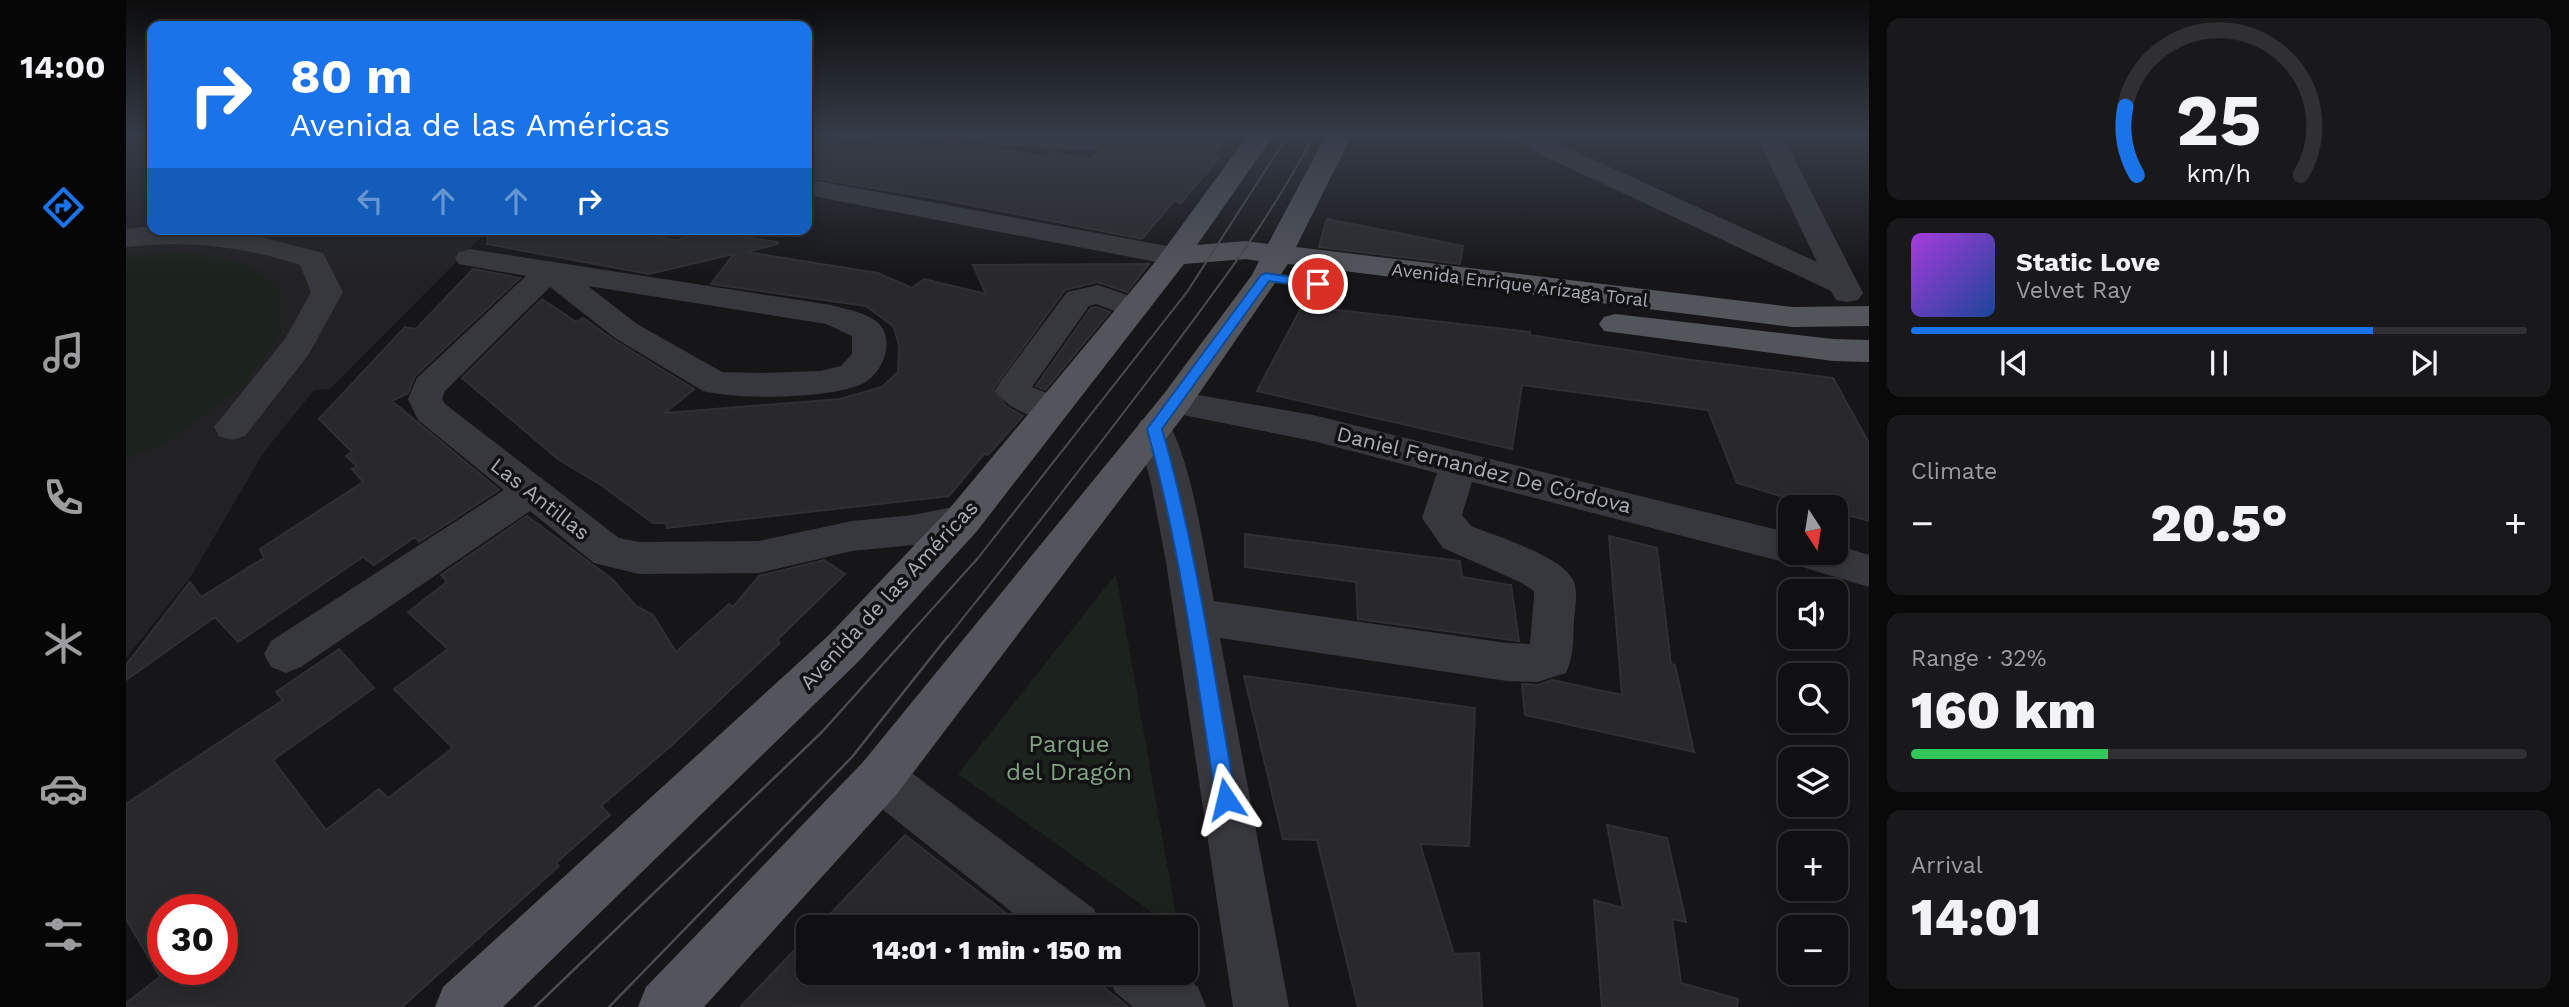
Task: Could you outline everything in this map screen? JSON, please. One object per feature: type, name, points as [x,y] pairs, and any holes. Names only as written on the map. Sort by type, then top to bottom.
[{"type":"main road","name":"Avenida de las Américas","points":[[463,1007],[844,648],[963,520],[1133,308],[1226,182]]},
{"type":"main road","points":[[666,1007],[880,778],[1165,416],[1271,266],[1315,182]]},
{"type":"main road","name":"Avenida Enrique Arízaga Toral","points":[[1172,256],[1246,250],[1271,266],[1696,335],[1869,351]]},
{"type":"main road","name":"Avenida Enrique Arízaga Toral","points":[[1271,266],[1792,317],[1865,316]]},
{"type":"street","points":[[1620,182],[1842,285]]},
{"type":"street","points":[[1792,182],[1842,285],[1865,316]]},
{"type":"street","points":[[812,188],[1172,256]]},
{"type":"street","points":[[126,238],[147,235]]},
{"type":"street","points":[[219,235],[264,242],[312,259],[327,292],[316,319],[290,356],[232,427]]},
{"type":"street","points":[[470,258],[831,315],[852,321],[866,330],[870,341],[869,354],[863,366],[852,375],[835,379],[761,385],[715,383],[626,331],[549,271]]},
{"type":"street","name":"Las Antillas","points":[[549,271],[429,386],[425,399],[430,411],[608,552],[639,558],[759,557],[852,536],[913,530],[963,520]]},
{"type":"street","points":[[1165,416],[1170,482],[1261,1007]]},
{"type":"street","name":"Daniel Fernandez De Córdova","points":[[1165,416],[1313,428],[1440,450],[1778,546]]},
{"type":"street","points":[[1195,616],[1507,662],[1537,663],[1550,660],[1555,595],[1553,582],[1534,570],[1457,537],[1442,518],[1440,450]]},
{"type":"street","points":[[286,654],[530,492]]},
{"type":"street","points":[[852,536],[886,551],[896,567],[901,586]]},
{"type":"street","points":[[1848,565],[1869,571]]},
{"type":"street","points":[[880,778],[1058,915]]},
{"type":"street","points":[[1150,985],[1178,1007]]},
{"type":"shaded area","points":[[126,182],[147,182],[147,235],[483,235],[330,389],[314,390],[264,452],[190,578],[126,658]]},
{"type":"green space","points":[[191,252],[249,264],[281,292],[281,334],[242,387],[167,442],[126,459],[126,256]]},
{"type":"green space","name":"Parque del Dragón","points":[[1116,574],[1176,915],[1156,915],[958,774]]},
{"type":"building","points":[[837,182],[1199,182],[1181,203],[1174,201],[1142,239],[945,200]]},
{"type":"building","points":[[1327,219],[1463,246],[1460,264],[1319,247]]},
{"type":"building","points":[[488,235],[641,235],[676,240],[696,235],[729,235],[778,242],[746,252],[878,273],[912,288],[924,279],[986,294],[973,265],[1149,264],[1127,292],[1097,282],[1065,290],[993,389],[1006,406],[1023,416],[988,455],[984,454],[949,496],[667,528],[666,523],[653,523],[601,485],[558,459],[462,378],[542,299],[576,322],[583,318],[694,389],[665,413],[840,399],[882,387],[898,372],[899,346],[894,327],[866,306],[711,284],[734,254],[649,274],[487,244]]},
{"type":"building","points":[[473,269],[520,278],[415,376],[408,393],[392,401],[499,490],[419,542],[415,537],[374,565],[363,557],[238,642],[215,617],[126,680],[126,665],[190,582],[201,597],[264,558],[260,549],[363,482],[352,469],[357,466],[346,456],[352,452],[319,419],[405,327],[416,329]]},
{"type":"building","points":[[1302,306],[1530,332],[1530,335],[1684,359],[1833,378],[1869,443],[1869,521],[1848,515],[1848,495],[1778,495],[1737,483],[1708,410],[1522,385],[1512,449],[1257,391]]},
{"type":"building","points":[[1091,308],[1110,312],[1045,390],[1036,386]]},
{"type":"building","points":[[527,516],[612,579],[636,606],[653,615],[676,652],[729,604],[733,607],[759,576],[824,560],[845,574],[777,640],[780,643],[672,745],[601,806],[610,815],[556,863],[559,866],[402,1007],[126,1007],[126,1003],[150,985],[238,985],[238,894],[147,894],[147,955],[126,919],[126,804],[283,700],[276,692],[339,649],[374,688],[273,760],[326,830],[379,789],[388,798],[453,748],[394,689],[448,649],[408,612],[447,582],[441,575]]},
{"type":"building","points":[[1245,534],[1460,561],[1462,577],[1511,585],[1519,641],[1358,619],[1356,582],[1245,567]]},
{"type":"building","points":[[1609,536],[1657,548],[1671,664],[1675,665],[1694,752],[1525,715],[1522,684],[1538,685],[1552,680],[1622,695]]},
{"type":"building","points":[[1244,676],[1475,708],[1469,846],[1420,844],[1454,954],[1479,953],[1482,1007],[1358,1007],[1317,840],[1283,839]]},
{"type":"building","points":[[1607,825],[1667,838],[1686,922],[1672,919],[1681,983],[1738,999],[1737,1007],[1602,1007],[1594,900],[1623,908]]},
{"type":"building","points":[[905,835],[1008,915],[829,915]]},
{"type":"building","points":[[796,949],[796,985],[1101,985],[1129,1007],[740,1007]]},
{"type":"tram line","points":[[906,638],[978,558],[1187,292],[1258,182]]},
{"type":"tram line","points":[[947,638],[1202,309],[1288,182]]},
{"type":"tram line","points":[[535,1007],[822,732],[908,636]]},
{"type":"tram line","points":[[609,1007],[852,757],[948,636]]},
{"type":"route","points":[[1226,799],[1186,562],[1170,482],[1154,429],[1266,277],[1318,284]]}]
